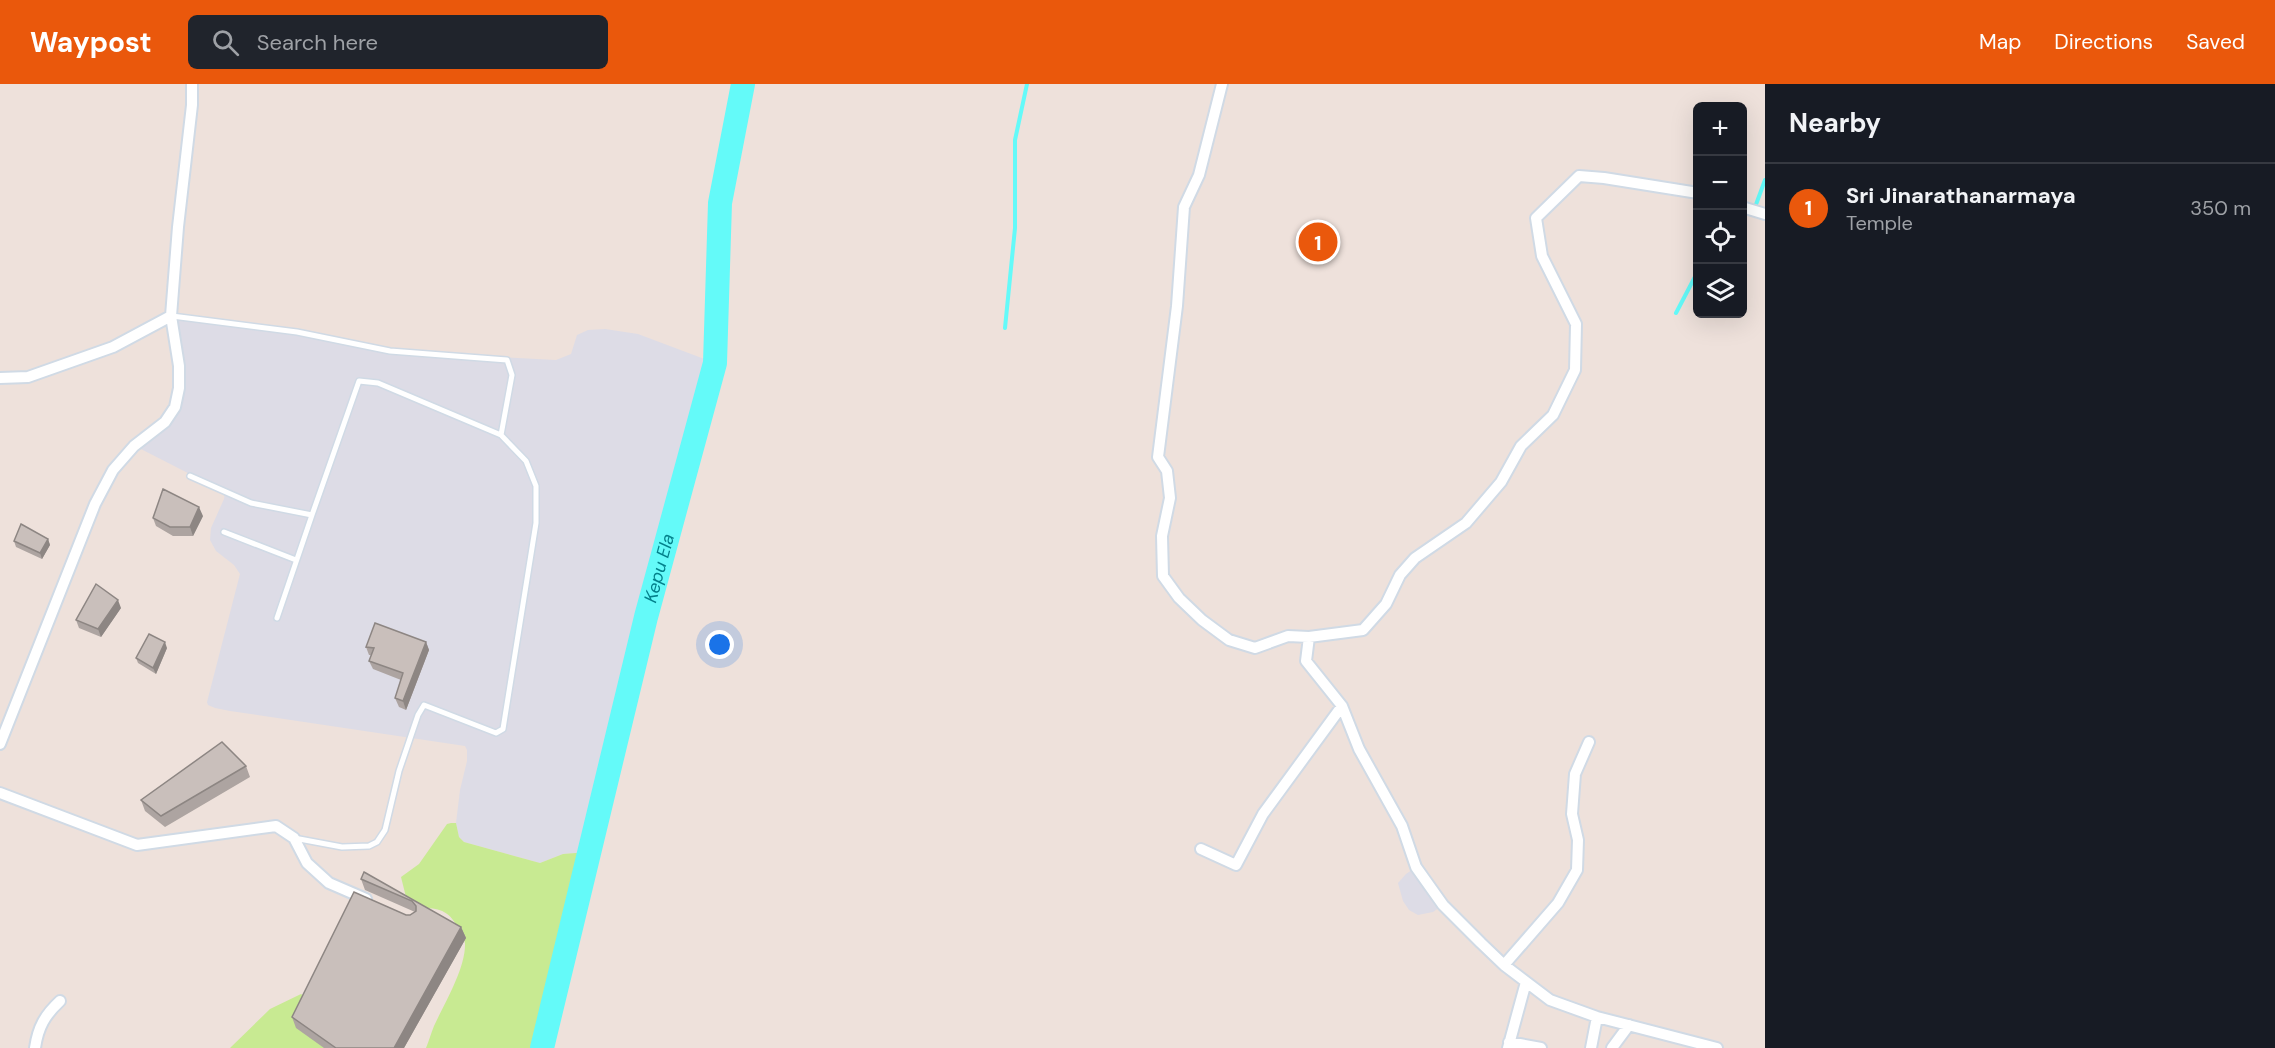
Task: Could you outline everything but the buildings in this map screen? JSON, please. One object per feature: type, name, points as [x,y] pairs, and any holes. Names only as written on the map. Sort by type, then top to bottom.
[{"type":"street","points":[[0,744],[95,504],[113,470],[135,446],[165,422],[175,407],[179,388],[179,366],[171,316],[178,227],[192,105],[192,84]]},
{"type":"street","points":[[1222,84],[1198,175],[1184,207],[1177,306],[1158,457],[1167,471],[1170,498],[1162,536],[1163,576],[1179,598],[1229,640],[1256,648],[1288,636],[1309,637],[1363,630],[1386,604],[1400,575],[1414,558],[1466,523],[1501,482],[1521,446],[1553,416],[1575,370],[1576,324],[1542,256],[1536,218],[1579,176],[1693,192]]},
{"type":"street","points":[[1747,208],[1765,214]]},
{"type":"street","points":[[0,378],[28,377],[113,347],[171,316]]},
{"type":"street","points":[[1309,637],[1306,661],[1342,706],[1359,749],[1402,826],[1416,867],[1443,905],[1504,965],[1550,1000],[1597,1017],[1717,1048]]},
{"type":"street","points":[[1201,849],[1236,865],[1263,814],[1342,706]]},
{"type":"street","points":[[1504,965],[1558,903],[1577,870],[1578,840],[1572,814],[1575,774],[1589,742]]},
{"type":"street","points":[[0,793],[137,845],[276,826],[294,838],[307,863],[329,883],[382,906]]},
{"type":"street","points":[[1526,982],[1509,1045],[1541,1048]]},
{"type":"street","points":[[35,1048],[38,1031],[47,1013],[60,1001]]},
{"type":"street","points":[[1591,1048],[1597,1017]]},
{"type":"street","points":[[1611,1048],[1629,1025]]},
{"type":"lane","points":[[171,316],[297,332],[390,351],[455,357],[498,357],[507,360],[512,375],[501,435]]},
{"type":"lane","points":[[277,618],[359,381],[378,383],[501,435],[526,461],[536,486],[536,523],[503,729],[496,733],[424,705],[418,715],[399,771],[385,830],[377,842],[369,846],[342,847],[294,838]]},
{"type":"lane","points":[[190,476],[251,503],[312,514]]},
{"type":"lane","points":[[224,532],[296,560]]},
{"type":"shaded area","points":[[171,316],[236,323],[356,346],[556,360],[571,354],[577,335],[588,330],[605,329],[638,334],[715,363],[646,617],[588,852],[563,854],[540,863],[464,842],[459,837],[456,823],[460,790],[467,761],[465,746],[230,711],[208,705],[240,574],[234,565],[216,551],[210,540],[211,528],[225,492],[135,446],[165,422],[179,388]]},
{"type":"shaded area","points":[[1416,867],[1443,905],[1433,912],[1418,915],[1409,910],[1403,901],[1398,883]]},
{"type":"green space","points":[[456,823],[459,837],[464,842],[540,863],[563,854],[588,852],[542,1048],[426,1048],[458,974],[465,943],[455,922],[444,912],[432,908],[409,909],[401,877],[419,864],[447,824]]},
{"type":"green space","points":[[301,994],[312,1001],[331,1048],[230,1048],[270,1009]]},
{"type":"waterway","name":"Kepu Ela","points":[[542,1048],[646,617],[715,363],[720,203],[743,84]]},
{"type":"waterway","points":[[1005,328],[1015,228],[1015,140],[1027,84]]},
{"type":"waterway","points":[[1747,214],[1754,210],[1765,180]]},
{"type":"waterway","points":[[1676,313],[1693,281]]},
{"type":"place","name":"Sri Jinarathanarmaya","points":[[1318,242]]}]
